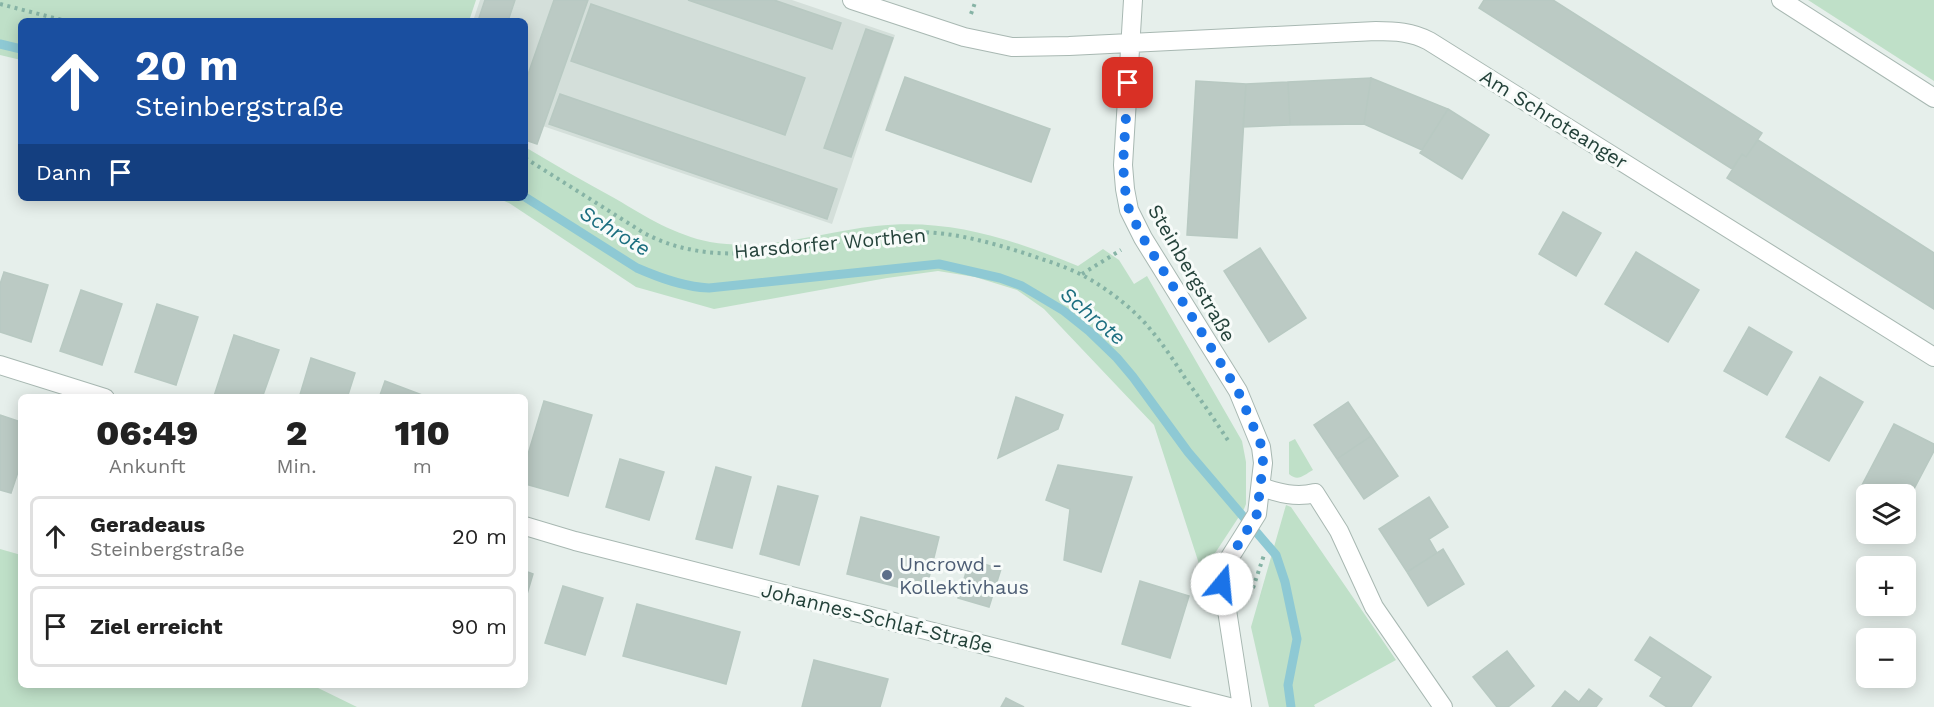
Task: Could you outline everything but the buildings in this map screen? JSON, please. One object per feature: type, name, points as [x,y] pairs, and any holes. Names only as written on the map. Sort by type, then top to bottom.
[{"type":"street","points":[[852,0],[964,37],[1012,47],[1130,42]]},
{"type":"street","name":"Steinbergstraße","points":[[1133,0],[1123,177],[1129,210],[1143,238],[1238,391],[1262,447],[1262,487],[1257,514],[1225,566],[1222,584],[1242,707]]},
{"type":"street","points":[[1781,0],[1934,98]]},
{"type":"street","name":"Am Schroteanger","points":[[1130,42],[1376,31],[1417,35],[1429,40],[1934,357]]},
{"type":"street","points":[[0,365],[92,394]]},
{"type":"street","points":[[1262,487],[1291,495],[1304,496],[1314,493],[1339,531],[1374,607],[1443,707]]},
{"type":"street","name":"Johannes-Schlaf-Straße","points":[[528,527],[574,541],[1229,707]]},
{"type":"path","points":[[0,4],[54,18]]},
{"type":"path","name":"Harsdorfer Worthen","points":[[528,160],[644,233],[687,249],[760,254],[888,234],[944,234],[986,241],[1081,275],[1114,296],[1152,332],[1235,450]]},
{"type":"path","points":[[1081,275],[1143,238]]},
{"type":"path","points":[[1253,588],[1265,550]]},
{"type":"shaded area","points":[[480,0],[792,0],[895,35],[832,224],[528,121],[528,18],[474,18]]},
{"type":"green space","points":[[0,0],[476,0],[470,18],[18,18],[18,59],[0,55]]},
{"type":"green space","points":[[1808,0],[1934,0],[1934,81]]},
{"type":"green space","points":[[528,149],[661,225],[710,242],[752,245],[903,224],[955,228],[980,233],[1029,247],[1078,266],[1103,249],[1119,260],[1134,284],[1147,276],[1242,441],[1246,462],[1244,509],[1202,573],[1154,425],[1044,309],[1017,290],[975,277],[938,271],[714,309],[636,287],[504,201],[528,201]]},
{"type":"green space","points":[[1295,439],[1313,470],[1298,478],[1289,474],[1289,442]]},
{"type":"green space","points":[[1286,505],[1291,507],[1396,660],[1314,705],[1315,707],[1269,707],[1251,627]]},
{"type":"green space","points":[[0,549],[18,554],[18,688],[318,688],[357,707],[0,707]]},
{"type":"waterway","name":"Schrote","points":[[0,44],[18,48]]},
{"type":"waterway","name":"Schrote","points":[[528,199],[637,268],[690,286],[709,288],[939,264],[1000,278],[1022,286],[1064,311],[1117,358],[1188,452],[1276,555],[1285,582],[1297,639],[1288,685],[1291,707]]},
{"type":"place","name":"Uncrowd - Kollektivhaus","points":[[887,575]]},
{"type":"route","points":[[1128,83],[1123,165],[1129,210],[1143,238],[1238,391],[1262,447],[1262,487],[1257,514],[1225,566],[1222,584]]}]
